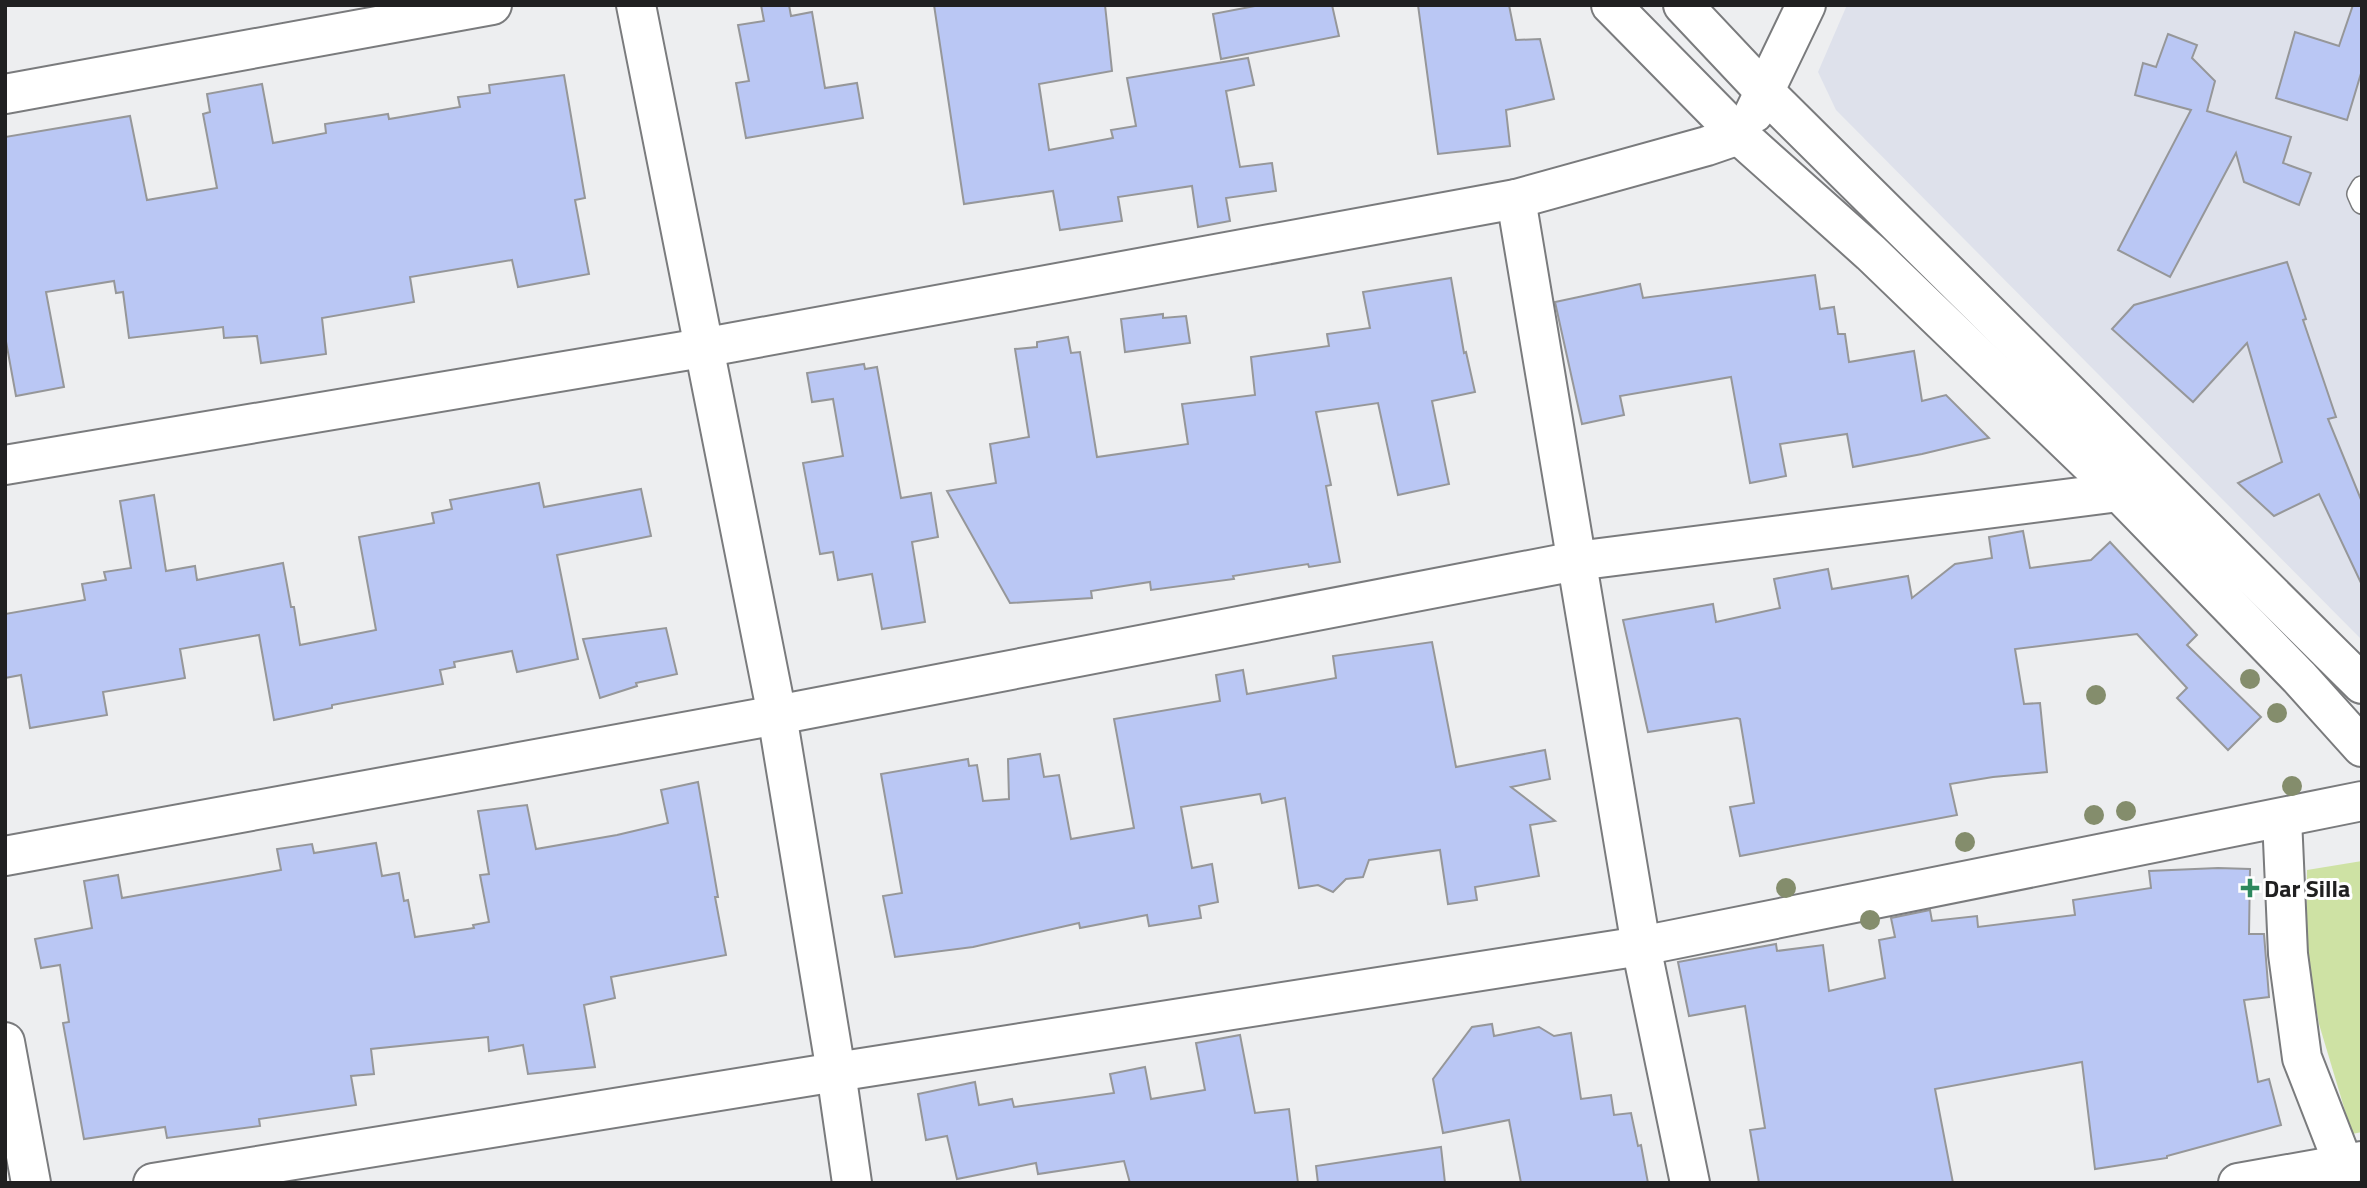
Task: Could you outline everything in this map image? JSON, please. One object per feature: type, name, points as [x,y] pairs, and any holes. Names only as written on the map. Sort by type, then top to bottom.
[{"type":"street","points":[[5,94],[492,5]]},
{"type":"street","points":[[636,5],[777,715],[852,1183]]},
{"type":"street","points":[[1611,5],[1739,135],[1871,253],[2119,492],[2299,677],[2362,747]]},
{"type":"street","points":[[1683,5],[1765,92],[2362,684]]},
{"type":"street","points":[[5,465],[702,348],[1516,198],[1739,135],[1765,92],[1806,5]]},
{"type":"street","points":[[1516,198],[1641,946],[1690,1183]]},
{"type":"street","points":[[5,856],[777,715],[1576,561],[2119,492]]},
{"type":"street","points":[[153,1183],[836,1072],[1641,946],[2362,801]]},
{"type":"street","points":[[2238,1183],[2353,1162],[2302,1058],[2288,954],[2282,818]]},
{"type":"street","points":[[5,1042],[31,1183]]},
{"type":"lane","points":[[2362,187],[2358,194],[2362,203]]},
{"type":"shaded area","points":[[1847,5],[2362,5],[2362,640],[1836,110],[1818,72]]},
{"type":"green space","points":[[2362,861],[2362,1132],[2352,1134],[2319,1024],[2306,947],[2307,870]]},
{"type":"building","points":[[761,5],[789,5],[791,16],[812,12],[825,88],[857,83],[863,118],[746,138],[736,83],[749,81],[738,25],[764,21]]},
{"type":"building","points":[[934,5],[1105,5],[1112,71],[1039,84],[1049,150],[1113,138],[1111,130],[1136,126],[1127,78],[1248,58],[1254,85],[1226,91],[1240,167],[1272,163],[1276,191],[1226,198],[1230,221],[1198,227],[1192,186],[1118,197],[1122,221],[1060,230],[1053,191],[964,204]]},
{"type":"building","points":[[1260,5],[1332,5],[1339,36],[1221,59],[1213,14]]},
{"type":"building","points":[[1418,5],[1509,5],[1516,40],[1540,39],[1554,99],[1506,110],[1510,146],[1438,154]]},
{"type":"building","points":[[2353,5],[2362,5],[2362,70],[2347,120],[2276,98],[2295,32],[2339,46]]},
{"type":"building","points":[[2168,34],[2197,45],[2192,58],[2215,81],[2207,111],[2291,137],[2283,163],[2311,173],[2299,205],[2244,182],[2236,153],[2170,277],[2118,250],[2191,110],[2135,95],[2143,63],[2156,67]]},
{"type":"building","points":[[564,75],[585,198],[575,200],[589,274],[518,287],[512,260],[410,277],[414,302],[322,318],[326,354],[261,363],[257,336],[224,338],[223,327],[129,338],[123,292],[116,293],[114,281],[46,292],[64,387],[16,396],[5,336],[5,137],[130,116],[147,200],[217,188],[203,114],[210,112],[207,94],[262,84],[273,143],[326,133],[325,124],[388,114],[389,119],[460,107],[458,97],[490,93],[489,85]]},
{"type":"building","points":[[2287,262],[2306,319],[2303,320],[2336,417],[2328,419],[2362,502],[2362,585],[2319,494],[2274,516],[2238,483],[2282,462],[2247,343],[2193,402],[2112,329],[2134,305]]},
{"type":"building","points":[[1815,275],[1820,309],[1834,307],[1838,334],[1845,334],[1849,362],[1914,351],[1922,401],[1946,395],[1989,438],[1853,467],[1847,434],[1780,444],[1786,476],[1750,483],[1731,377],[1620,396],[1624,415],[1582,424],[1555,302],[1640,284],[1643,298]]},
{"type":"building","points":[[1451,278],[1464,353],[1466,352],[1475,392],[1432,401],[1449,484],[1398,495],[1378,403],[1316,412],[1331,485],[1326,486],[1340,562],[1309,567],[1308,564],[1233,576],[1234,579],[1151,590],[1150,582],[1091,591],[1092,598],[1010,603],[947,491],[996,483],[990,444],[1029,437],[1015,349],[1037,347],[1037,342],[1068,337],[1071,353],[1080,352],[1097,457],[1188,444],[1182,404],[1255,395],[1251,357],[1329,346],[1327,334],[1370,328],[1363,292]]},
{"type":"building","points":[[1163,314],[1163,318],[1186,316],[1190,343],[1125,352],[1121,319]]},
{"type":"building","points":[[864,364],[865,369],[877,367],[901,498],[931,493],[938,537],[912,542],[925,622],[882,629],[872,574],[838,580],[833,552],[820,554],[803,463],[843,456],[833,399],[812,402],[807,373]]},
{"type":"building","points":[[539,483],[544,507],[641,489],[651,536],[557,555],[578,659],[517,672],[512,651],[454,662],[455,667],[440,670],[443,684],[332,705],[332,708],[274,720],[259,635],[180,649],[185,678],[103,692],[107,715],[30,728],[21,675],[5,678],[5,614],[85,600],[82,584],[106,580],[104,572],[131,568],[120,501],[154,495],[166,571],[195,566],[197,580],[283,563],[300,645],[376,630],[359,537],[434,523],[432,513],[452,509],[450,500]]},
{"type":"building","points":[[2023,531],[2030,568],[2091,560],[2110,542],[2197,635],[2187,645],[2261,717],[2228,750],[2177,698],[2187,688],[2137,634],[2015,649],[2024,704],[2040,703],[2047,772],[1950,784],[1957,815],[1740,856],[1730,807],[1754,803],[1740,719],[1648,732],[1623,620],[1713,604],[1716,622],[1780,608],[1774,579],[1828,569],[1832,589],[1908,576],[1912,598],[1955,564],[1992,558],[1989,537]]},
{"type":"building","points":[[666,628],[677,674],[636,683],[637,686],[600,698],[583,639]]},
{"type":"building","points":[[1432,642],[1456,767],[1545,750],[1550,779],[1511,787],[1555,821],[1530,825],[1539,876],[1475,887],[1477,900],[1448,904],[1440,850],[1369,860],[1363,877],[1346,879],[1333,892],[1318,885],[1299,888],[1285,798],[1262,803],[1260,794],[1181,807],[1192,868],[1212,864],[1218,902],[1199,906],[1201,918],[1149,926],[1147,915],[1080,928],[1079,923],[973,947],[895,957],[883,896],[902,893],[881,774],[968,759],[969,766],[977,765],[983,801],[1009,799],[1008,759],[1040,754],[1044,777],[1059,775],[1071,839],[1134,828],[1114,719],[1220,701],[1216,675],[1243,670],[1247,694],[1336,678],[1333,656]]},
{"type":"building","points":[[698,782],[726,955],[611,977],[615,998],[584,1005],[595,1067],[528,1074],[523,1045],[489,1051],[488,1037],[371,1049],[374,1074],[351,1076],[356,1105],[259,1119],[260,1126],[167,1138],[165,1127],[84,1139],[63,1023],[69,1022],[60,965],[41,968],[35,939],[92,928],[84,881],[118,875],[122,898],[281,870],[277,849],[312,844],[314,853],[376,843],[382,876],[399,873],[404,901],[408,900],[415,937],[474,928],[473,925],[489,922],[480,875],[489,874],[478,811],[527,805],[536,849],[668,823],[661,790]]},
{"type":"building","points":[[2250,869],[2249,934],[2264,934],[2269,997],[2244,1000],[2258,1082],[2269,1079],[2281,1125],[2167,1158],[2095,1169],[2082,1062],[1935,1089],[1953,1183],[1759,1183],[1750,1130],[1765,1128],[1745,1006],[1689,1016],[1678,962],[1776,944],[1777,951],[1823,945],[1829,991],[1885,978],[1879,940],[1895,937],[1891,918],[1930,910],[1932,921],[1977,916],[1978,927],[2075,915],[2073,900],[2151,888],[2149,871]]},
{"type":"building","points":[[1492,1024],[1494,1036],[1539,1027],[1554,1036],[1571,1033],[1581,1099],[1611,1095],[1614,1115],[1631,1113],[1638,1146],[1641,1145],[1648,1183],[1521,1183],[1509,1120],[1443,1133],[1433,1079],[1472,1027]]},
{"type":"building","points":[[1240,1035],[1255,1113],[1289,1109],[1298,1183],[1130,1183],[1124,1161],[1038,1174],[1036,1163],[957,1179],[947,1136],[926,1140],[918,1094],[975,1082],[979,1105],[1012,1099],[1014,1107],[1114,1093],[1110,1074],[1145,1067],[1151,1099],[1205,1090],[1196,1043]]},
{"type":"building","points":[[1441,1147],[1445,1183],[1318,1183],[1316,1166]]},
{"type":"place","name":"Dar Silla","points":[[2250,888]]}]
